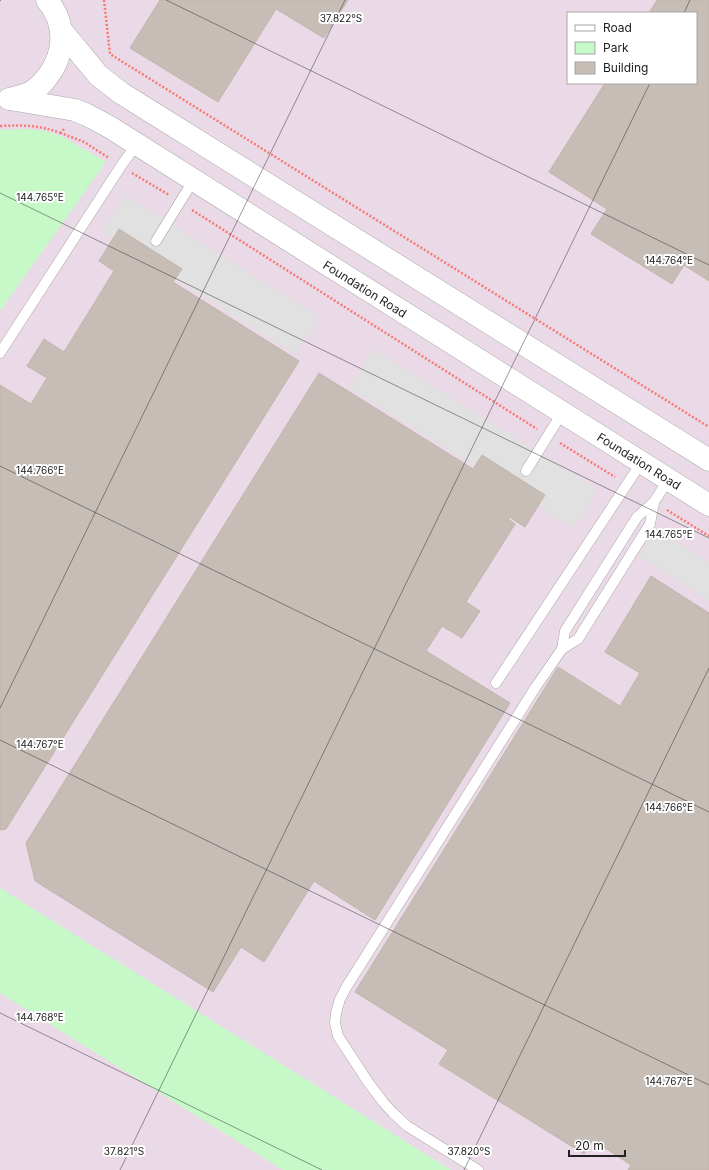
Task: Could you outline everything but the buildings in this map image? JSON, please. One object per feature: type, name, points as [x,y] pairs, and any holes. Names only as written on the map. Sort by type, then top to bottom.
[{"type":"street","points":[[5,99],[28,94],[44,83],[55,67],[61,49],[61,30],[53,8],[47,0]]},
{"type":"street","points":[[61,30],[98,75],[127,97],[709,460]]},
{"type":"street","name":"Foundation Road","points":[[5,99],[75,110],[101,123],[709,505]]},
{"type":"lane","points":[[0,353],[136,144]]},
{"type":"lane","points":[[156,241],[193,181]]},
{"type":"lane","points":[[526,471],[562,413]]},
{"type":"lane","points":[[496,683],[641,463]]},
{"type":"lane","points":[[562,649],[565,631],[637,517],[654,502],[668,480]]},
{"type":"lane","points":[[478,1170],[407,1126],[383,1102],[338,1036],[335,1023],[336,1012],[340,999],[347,986],[535,688],[562,649],[578,639],[646,531],[650,524],[654,502]]},
{"type":"path","points":[[98,75],[110,54],[104,0]]},
{"type":"path","points":[[110,54],[709,427]]},
{"type":"path","points":[[61,133],[75,110]]},
{"type":"path","points":[[0,126],[23,125],[47,128],[84,142],[547,436],[626,484]]},
{"type":"path","points":[[654,502],[709,536]]},
{"type":"shaded area","points":[[0,0],[709,0],[709,1170],[0,1170]]},
{"type":"shaded area","points":[[125,195],[318,316],[296,355],[102,233]]},
{"type":"shaded area","points":[[373,349],[598,490],[573,528],[349,388]]},
{"type":"shaded area","points":[[656,529],[709,562],[709,601],[639,556]]},
{"type":"green space","points":[[23,129],[46,131],[63,137],[106,162],[0,311],[0,130]]},
{"type":"green space","points":[[0,888],[451,1170],[283,1170],[0,993]]}]
